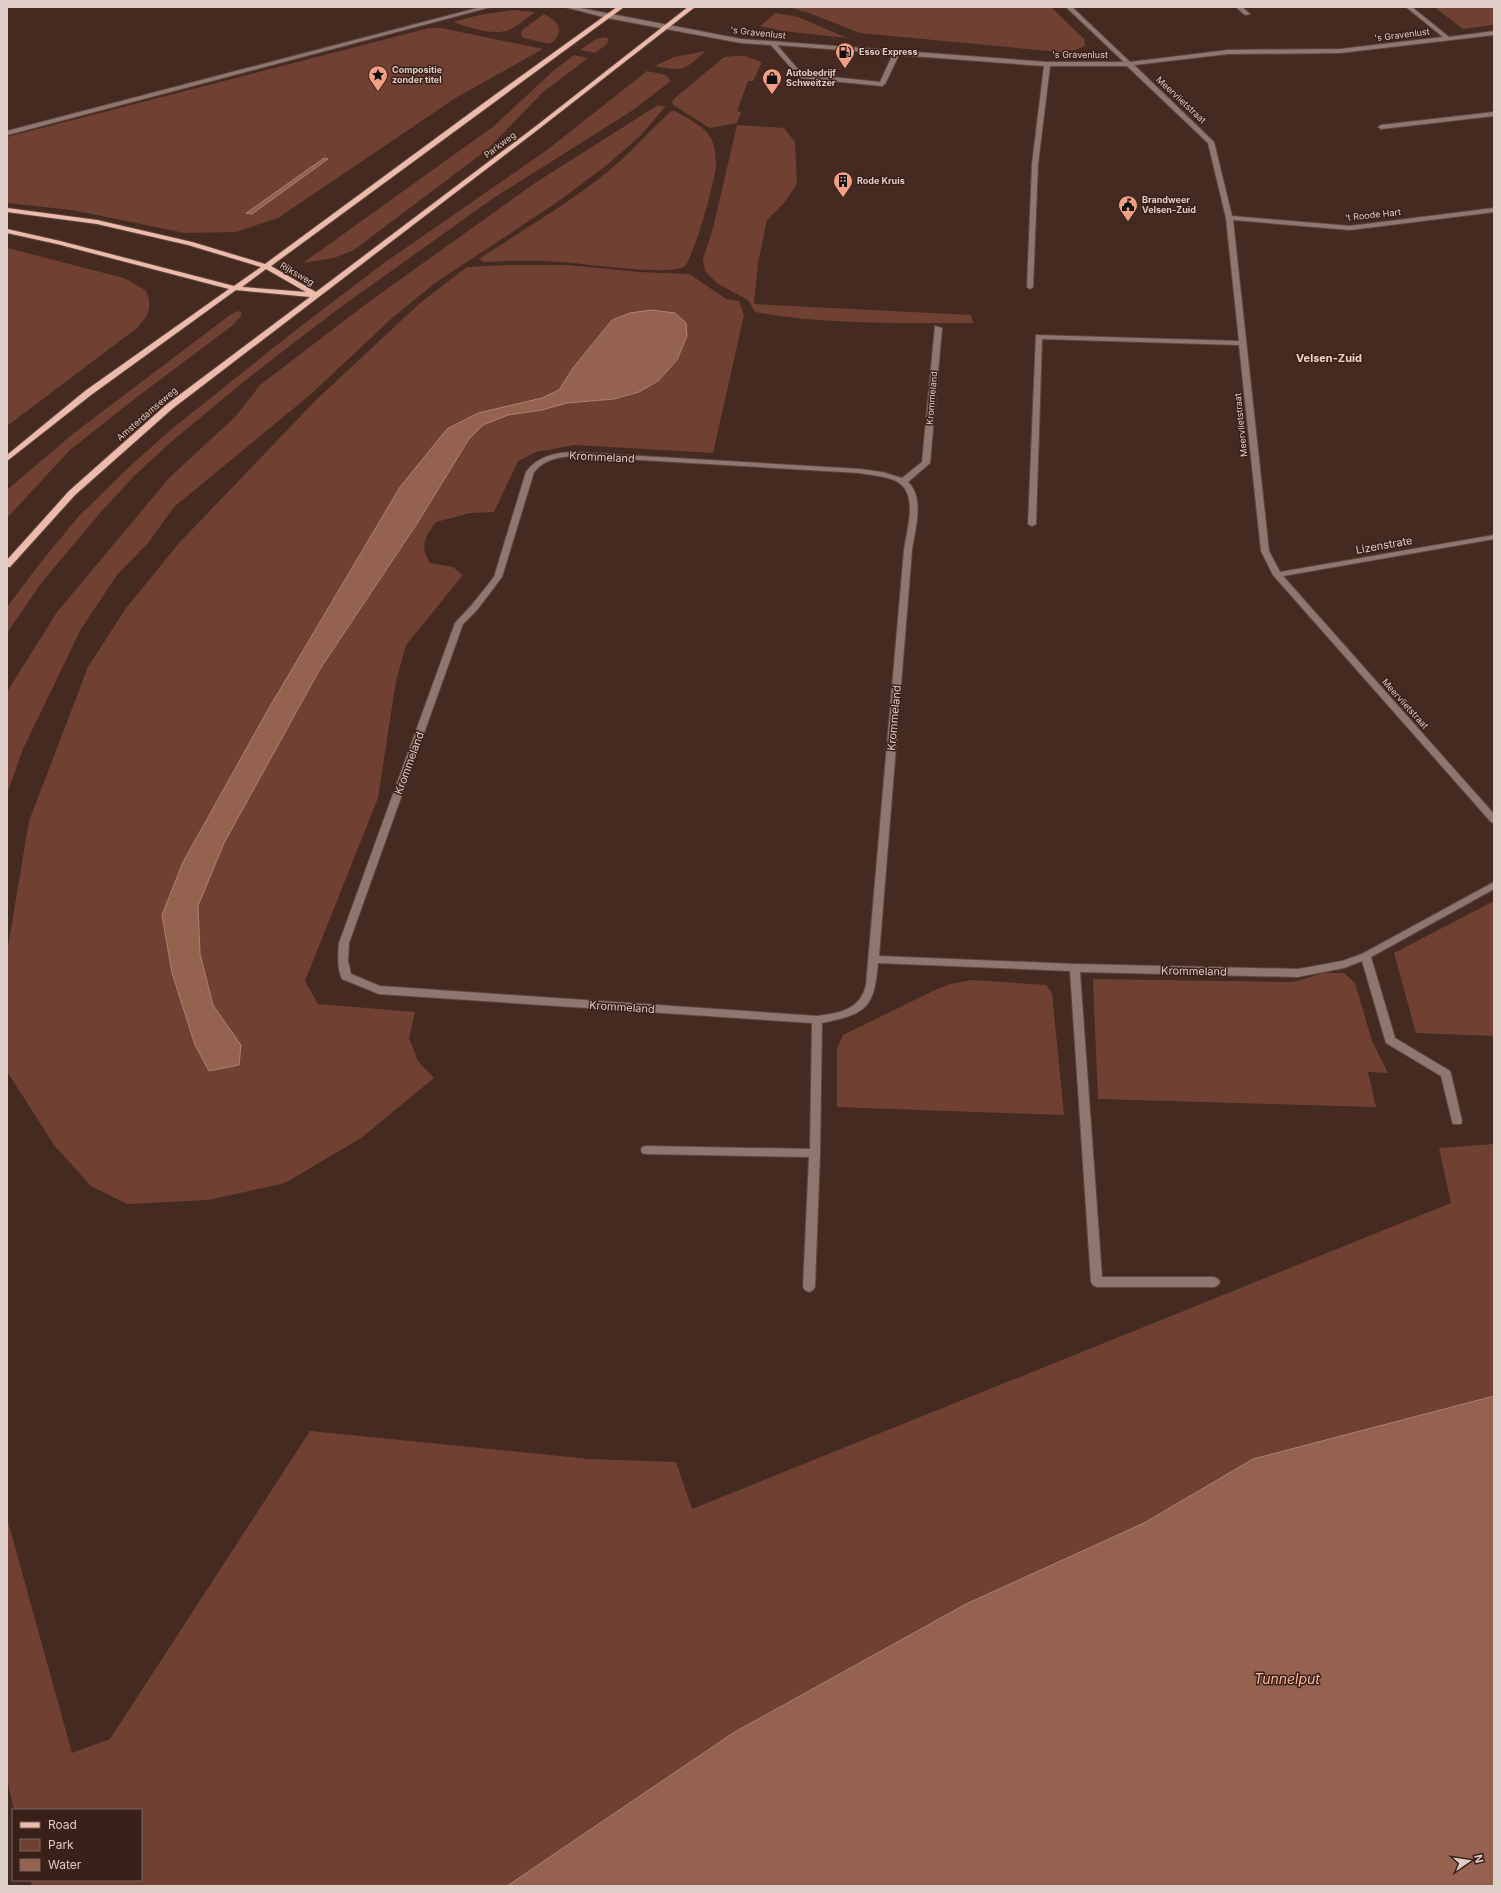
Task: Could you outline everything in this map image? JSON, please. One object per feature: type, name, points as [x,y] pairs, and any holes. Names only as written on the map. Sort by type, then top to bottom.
[{"type":"main road","points":[[7,459],[88,393],[266,266],[483,106],[621,7]]},
{"type":"main road","name":"Parkweg","points":[[316,295],[692,7]]},
{"type":"main road","name":"Rijksweg","points":[[7,210],[97,222],[190,243],[266,266],[316,295]]},
{"type":"main road","name":"Rijksweg","points":[[7,230],[234,288],[316,295]]},
{"type":"main road","name":"Amsterdamseweg","points":[[7,565],[72,493],[169,407],[316,295]]},
{"type":"street","points":[[7,133],[488,7]]},
{"type":"street","points":[[568,7],[607,16]]},
{"type":"street","name":"Meervlietstraat","points":[[1069,7],[1211,142],[1229,218],[1265,551],[1277,575],[1494,820]]},
{"type":"street","points":[[1239,7],[1247,14]]},
{"type":"street","points":[[1409,7],[1448,38]]},
{"type":"street","name":"'s Gravenlust","points":[[607,16],[729,39],[773,44],[1047,64],[1128,64],[1228,52],[1340,51],[1494,33]]},
{"type":"street","points":[[773,44],[800,76],[882,84],[897,53]]},
{"type":"street","points":[[1030,287],[1035,164],[1047,64]]},
{"type":"street","points":[[1381,128],[1494,114]]},
{"type":"street","name":"'t Roode Hart","points":[[1229,218],[1350,228],[1494,210]]},
{"type":"street","name":"Krommeland","points":[[904,481],[926,463],[938,328]]},
{"type":"street","points":[[1032,524],[1039,337],[1242,343]]},
{"type":"street","name":"Krommeland","points":[[573,454],[860,471],[880,473],[904,481],[911,488],[914,500],[908,550],[874,959],[871,985],[866,1001],[838,1017],[817,1020],[379,990],[346,976],[343,961],[344,942],[459,623],[474,608],[498,577],[530,472],[537,463],[548,458],[573,454]]},
{"type":"street","name":"Lizenstrate","points":[[1277,575],[1494,537]]},
{"type":"street","name":"Krommeland","points":[[874,959],[1075,968],[1298,973],[1344,964],[1366,956],[1494,886]]},
{"type":"street","points":[[1366,956],[1390,1040],[1446,1074],[1457,1121]]},
{"type":"street","points":[[1075,968],[1096,1282],[1214,1282]]},
{"type":"street","points":[[809,1287],[815,1153],[817,1020]]},
{"type":"street","points":[[646,1150],[815,1153]]},
{"type":"green space","points":[[788,7],[1051,7],[1084,39],[1085,46],[1075,50],[1059,52],[860,33],[809,13]]},
{"type":"green space","points":[[1434,7],[1494,7],[1494,25],[1463,29]]},
{"type":"green space","points":[[513,10],[535,12],[516,26],[503,32],[481,30],[453,22],[479,15]]},
{"type":"green space","points":[[776,13],[798,17],[847,38],[783,31],[760,26]]},
{"type":"green space","points":[[544,14],[554,20],[559,27],[558,35],[555,40],[550,44],[521,36],[522,30]]},
{"type":"green space","points":[[429,28],[441,28],[543,49],[457,97],[278,218],[235,232],[185,233],[72,210],[7,203],[7,137]],"holes":[[[324,158],[326,159],[252,214],[246,212]]]},
{"type":"green space","points":[[605,37],[609,39],[606,45],[595,53],[580,50],[596,39]]},
{"type":"green space","points":[[706,51],[688,66],[683,68],[672,69],[655,66],[674,57]]},
{"type":"green space","points":[[574,55],[588,58],[542,93],[488,149],[354,250],[334,258],[303,263],[494,126],[553,71]]},
{"type":"green space","points":[[744,56],[762,62],[753,81],[748,81],[737,111],[741,112],[737,123],[710,128],[673,105],[672,102],[675,98],[724,57]]},
{"type":"green space","points":[[647,71],[666,75],[671,81],[633,110],[492,199],[334,312],[247,379],[171,442],[134,476],[101,512],[42,582],[7,633],[7,607],[41,562],[79,516],[128,468],[168,432],[292,333],[384,263],[547,150]]},
{"type":"green space","points":[[658,105],[665,107],[640,136],[607,165],[556,203],[435,283],[391,319],[310,395],[174,507],[148,543],[117,575],[81,629],[23,749],[7,794],[7,692],[57,612],[170,477],[236,416],[260,385],[366,304],[535,183]]},
{"type":"green space","points":[[671,111],[675,111],[695,123],[708,134],[713,144],[716,166],[708,202],[699,232],[685,266],[677,269],[645,270],[551,261],[484,262],[479,259],[562,205],[610,170]]},
{"type":"green space","points":[[737,125],[784,128],[795,142],[797,184],[784,203],[767,220],[758,263],[754,304],[971,315],[973,323],[836,321],[755,312],[748,300],[718,284],[705,271],[703,259],[713,228]]},
{"type":"green space","points":[[7,248],[124,278],[145,290],[148,296],[149,306],[147,315],[137,328],[7,426]]},
{"type":"green space","points":[[567,265],[639,272],[686,274],[691,275],[726,299],[739,301],[744,315],[713,453],[575,445],[536,452],[518,461],[494,512],[470,513],[436,522],[426,537],[424,547],[430,563],[453,567],[463,575],[406,645],[396,681],[378,798],[305,981],[318,1004],[415,1012],[409,1038],[418,1061],[434,1078],[361,1138],[285,1183],[208,1200],[127,1204],[91,1186],[54,1145],[8,1073],[7,953],[29,821],[88,667],[126,608],[180,542],[317,399],[420,303],[467,267]],"holes":[[[612,320],[677,360],[658,381],[639,392],[615,399],[567,403],[542,410],[508,415],[483,425],[469,439],[418,522],[320,669],[224,843],[198,906],[200,954],[213,1005],[241,1045],[239,1065],[209,1071],[195,1045],[172,973],[162,915],[183,862],[269,708],[400,487],[478,413],[542,398],[559,390],[573,368]]]},
{"type":"green space","points":[[238,311],[242,313],[233,325],[137,397],[70,450],[7,518],[7,490],[74,433],[230,315]]},
{"type":"green space","points":[[1494,901],[1494,1036],[1416,1033],[1394,953]]},
{"type":"green space","points":[[1323,973],[1344,973],[1355,983],[1372,1041],[1388,1073],[1368,1072],[1376,1107],[1098,1099],[1093,979],[1294,982]]},
{"type":"green space","points":[[972,980],[1046,985],[1052,993],[1064,1115],[837,1107],[837,1049],[843,1035],[931,992],[950,984]]},
{"type":"green space","points":[[1494,1144],[1494,1396],[1253,1459],[1144,1523],[966,1604],[733,1733],[507,1886],[32,1886],[30,1881],[142,1881],[142,1809],[14,1809],[7,1779],[7,1518],[72,1753],[110,1739],[310,1431],[589,1459],[676,1462],[692,1509],[1451,1203],[1439,1148]]},
{"type":"water","points":[[324,158],[328,159],[252,214],[246,213]]},
{"type":"water","points":[[651,310],[675,313],[686,323],[687,336],[677,360],[658,381],[639,392],[614,399],[567,403],[542,410],[508,415],[483,425],[469,439],[418,522],[320,669],[224,843],[198,906],[200,954],[213,1005],[241,1045],[239,1065],[209,1071],[195,1045],[172,973],[162,915],[183,862],[269,708],[400,487],[447,429],[478,413],[542,398],[559,390],[573,368],[612,320],[630,313]]},
{"type":"water","name":"Tunnelput","points":[[1494,1396],[1494,1886],[507,1886],[733,1733],[966,1604],[1144,1523],[1253,1459]]},
{"type":"place","name":"Esso Express","points":[[845,69]]},
{"type":"place","name":"Compositie zonder titel","points":[[378,92]]},
{"type":"place","name":"Autobedrijf Schweitzer","points":[[772,95]]},
{"type":"place","name":"Rode Kruis","points":[[843,198]]},
{"type":"place","name":"Brandweer Velsen-Zuid","points":[[1128,222]]},
{"type":"district","name":"Velsen-Zuid","points":[[1329,358]]}]
